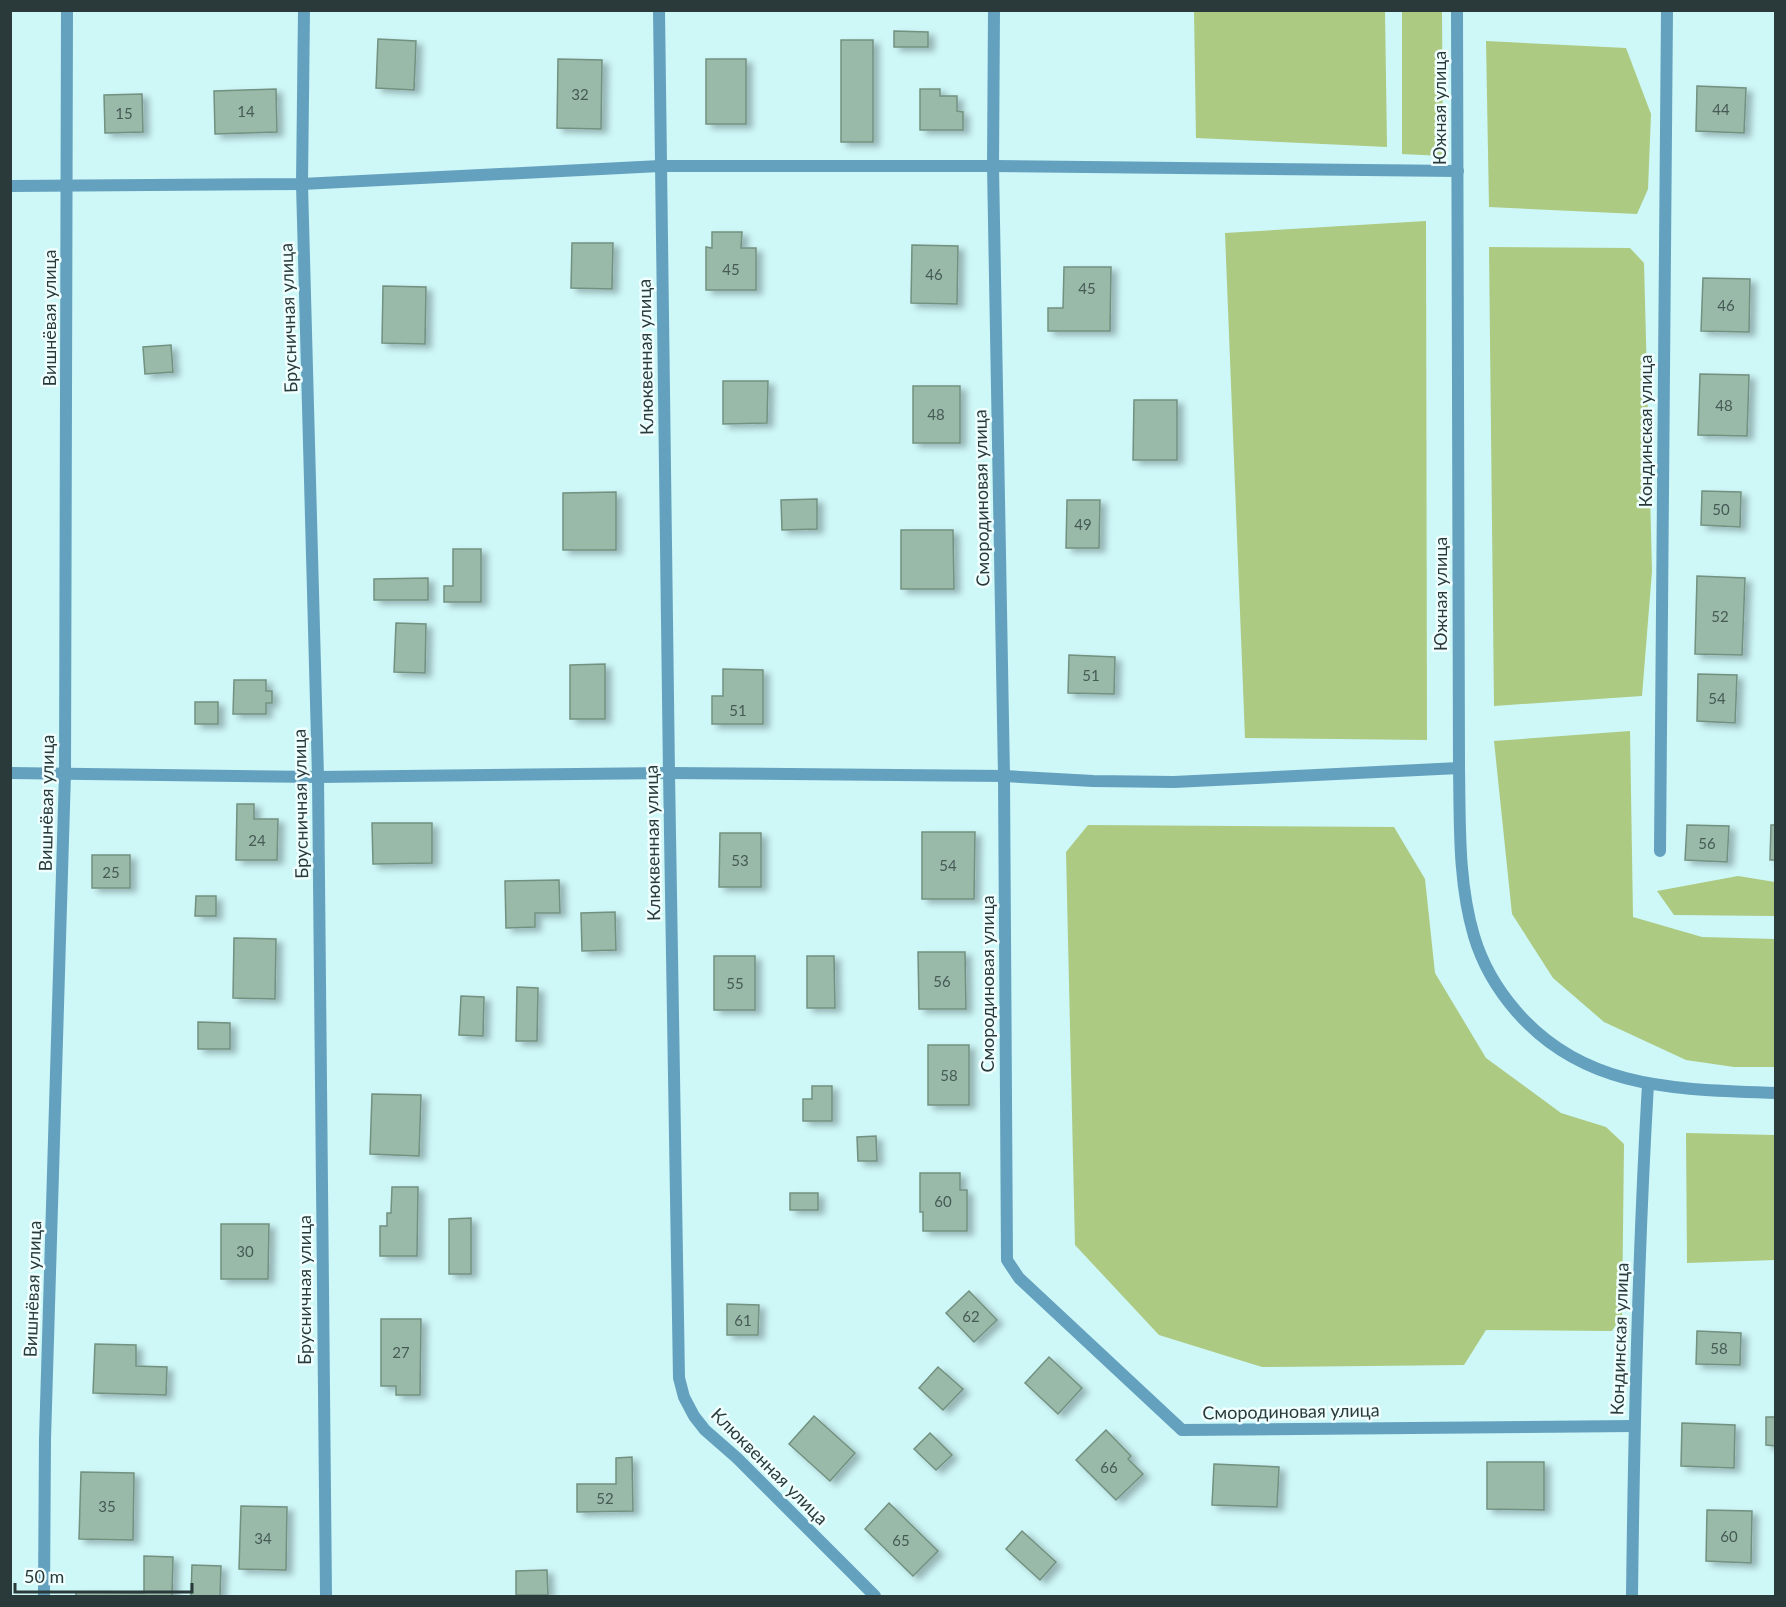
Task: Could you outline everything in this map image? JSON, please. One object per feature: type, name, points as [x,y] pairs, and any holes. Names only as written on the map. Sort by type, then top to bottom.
[{"type":"street","name":"Вишнёвая улица","points":[[44,1596],[45,1427],[65,773],[67,10]]},
{"type":"street","name":"Брусничная улица","points":[[304,10],[302,184],[318,777],[326,1596]]},
{"type":"street","name":"Клюквенная улица","points":[[659,10],[679,1378],[684,1397],[705,1430],[737,1458],[875,1596]]},
{"type":"street","name":"Смородиновая улица","points":[[994,10],[993,166],[1004,776],[1007,1260],[1019,1278],[1182,1430],[1634,1426]]},
{"type":"street","name":"Южная улица","points":[[1458,10],[1459,768],[1461,851],[1466,898],[1474,936],[1487,969],[1504,997],[1542,1037],[1566,1054],[1594,1069],[1648,1084],[1776,1093]]},
{"type":"street","name":"Кондинская улица","points":[[1660,851],[1666,10]]},
{"type":"street","points":[[10,186],[302,184],[660,166],[993,166],[1458,171]]},
{"type":"street","points":[[10,773],[318,777],[669,773],[1004,776],[1093,781],[1174,782],[1459,768]]},
{"type":"street","name":"Кондинская улица","points":[[1632,1596],[1634,1426],[1642,1180],[1648,1084]]},
{"type":"green space","points":[[1194,11],[1385,11],[1387,147],[1196,138]]},
{"type":"green space","points":[[1402,11],[1442,11],[1443,156],[1402,154]]},
{"type":"green space","points":[[1486,41],[1626,48],[1651,114],[1648,189],[1637,214],[1489,207]]},
{"type":"green space","points":[[1426,221],[1427,740],[1245,738],[1225,233]]},
{"type":"green space","points":[[1489,247],[1630,248],[1644,263],[1652,571],[1642,696],[1494,706]]},
{"type":"green space","points":[[1630,731],[1633,917],[1702,937],[1775,939],[1775,1067],[1734,1067],[1686,1060],[1604,1022],[1553,978],[1512,914],[1494,741]]},
{"type":"green space","points":[[1088,825],[1394,827],[1425,879],[1435,973],[1486,1058],[1561,1113],[1606,1127],[1624,1144],[1622,1315],[1612,1331],[1486,1330],[1464,1365],[1262,1367],[1159,1335],[1075,1245],[1066,852]]},
{"type":"green space","points":[[1738,876],[1775,882],[1775,916],[1674,915],[1657,891]]},
{"type":"green space","points":[[1686,1133],[1775,1135],[1775,1260],[1687,1263]]},
{"type":"building","points":[[894,31],[928,32],[928,47],[894,47]]},
{"type":"building","points":[[378,39],[416,41],[414,90],[376,88]]},
{"type":"building","points":[[841,40],[873,40],[873,142],[841,142]]},
{"type":"building","points":[[558,59],[602,60],[601,129],[557,128]]},
{"type":"building","points":[[706,59],[746,59],[746,124],[706,124]]},
{"type":"building","points":[[1697,86],[1746,88],[1744,133],[1696,131]]},
{"type":"building","points":[[276,89],[277,132],[215,134],[214,91]]},
{"type":"building","points":[[920,89],[940,89],[940,96],[957,96],[957,111],[963,112],[963,130],[920,130]]},
{"type":"building","points":[[142,94],[143,132],[105,133],[104,95]]},
{"type":"building","points":[[712,232],[742,232],[741,248],[756,248],[756,290],[706,290],[706,247],[712,248]]},
{"type":"building","points":[[572,243],[613,243],[612,289],[571,288]]},
{"type":"building","points":[[912,245],[958,246],[957,304],[911,303]]},
{"type":"building","points":[[1064,267],[1111,267],[1110,331],[1048,331],[1048,308],[1063,308]]},
{"type":"building","points":[[1703,278],[1750,279],[1749,332],[1701,331]]},
{"type":"building","points":[[383,286],[426,287],[425,344],[382,343]]},
{"type":"building","points":[[171,345],[173,372],[145,374],[143,347]]},
{"type":"building","points":[[1700,374],[1749,375],[1747,436],[1698,435]]},
{"type":"building","points":[[723,381],[768,381],[767,423],[723,424]]},
{"type":"building","points":[[913,386],[960,386],[960,443],[913,443]]},
{"type":"building","points":[[1134,400],[1177,400],[1177,460],[1133,460]]},
{"type":"building","points":[[1702,491],[1741,492],[1740,527],[1701,525]]},
{"type":"building","points":[[616,492],[616,550],[563,550],[563,493]]},
{"type":"building","points":[[817,499],[817,529],[782,530],[781,500]]},
{"type":"building","points":[[1067,500],[1100,500],[1099,548],[1066,548]]},
{"type":"building","points":[[901,530],[953,530],[954,589],[901,589]]},
{"type":"building","points":[[453,549],[481,549],[481,602],[444,602],[444,586],[453,586]]},
{"type":"building","points":[[1697,576],[1745,578],[1742,655],[1695,654]]},
{"type":"building","points":[[428,578],[428,600],[374,600],[374,579]]},
{"type":"building","points":[[396,623],[426,624],[425,673],[394,672]]},
{"type":"building","points":[[1069,655],[1115,657],[1114,694],[1068,693]]},
{"type":"building","points":[[605,664],[605,719],[570,719],[570,665]]},
{"type":"building","points":[[723,669],[763,670],[763,724],[712,724],[712,696],[723,696]]},
{"type":"building","points":[[1698,674],[1737,675],[1735,723],[1697,721]]},
{"type":"building","points":[[234,680],[266,680],[266,691],[272,691],[272,703],[266,703],[266,714],[233,714]]},
{"type":"building","points":[[195,702],[218,702],[218,724],[195,724]]},
{"type":"building","points":[[237,804],[254,804],[254,819],[278,819],[277,860],[236,860]]},
{"type":"building","points":[[372,823],[432,823],[432,863],[373,864]]},
{"type":"building","points":[[1687,825],[1729,826],[1727,862],[1685,860]]},
{"type":"building","points":[[1771,825],[1776,825],[1776,860],[1770,860]]},
{"type":"building","points":[[922,832],[975,832],[974,899],[922,899]]},
{"type":"building","points":[[720,833],[761,833],[761,887],[719,887]]},
{"type":"building","points":[[92,855],[130,855],[130,888],[92,888]]},
{"type":"building","points":[[559,880],[560,913],[535,913],[535,927],[506,928],[505,881]]},
{"type":"building","points":[[196,896],[216,896],[216,916],[195,916]]},
{"type":"building","points":[[615,912],[616,950],[582,951],[581,913]]},
{"type":"building","points":[[234,938],[276,939],[275,999],[233,998]]},
{"type":"building","points":[[918,952],[965,952],[966,1009],[919,1009]]},
{"type":"building","points":[[714,956],[755,956],[755,1010],[714,1010]]},
{"type":"building","points":[[807,956],[834,956],[835,1008],[807,1008]]},
{"type":"building","points":[[517,987],[538,988],[537,1041],[516,1041]]},
{"type":"building","points":[[461,996],[484,997],[483,1036],[459,1035]]},
{"type":"building","points":[[198,1022],[230,1023],[230,1049],[198,1049]]},
{"type":"building","points":[[928,1045],[969,1045],[969,1105],[928,1105]]},
{"type":"building","points":[[812,1086],[832,1086],[832,1121],[803,1121],[803,1099],[812,1099]]},
{"type":"building","points":[[372,1094],[421,1095],[419,1156],[370,1154]]},
{"type":"building","points":[[876,1136],[877,1161],[858,1161],[857,1137]]},
{"type":"building","points":[[920,1173],[960,1173],[960,1190],[967,1190],[967,1231],[923,1231],[923,1212],[920,1212]]},
{"type":"building","points":[[392,1187],[418,1187],[417,1256],[380,1256],[380,1226],[387,1226],[387,1213],[391,1213]]},
{"type":"building","points":[[790,1193],[818,1193],[818,1210],[790,1210]]},
{"type":"building","points":[[471,1218],[471,1274],[449,1274],[449,1219]]},
{"type":"building","points":[[221,1224],[269,1224],[268,1279],[221,1279]]},
{"type":"building","points":[[969,1291],[997,1320],[974,1342],[946,1313]]},
{"type":"building","points":[[727,1304],[759,1305],[758,1335],[727,1335]]},
{"type":"building","points":[[381,1319],[421,1319],[420,1395],[396,1395],[396,1386],[381,1386]]},
{"type":"building","points":[[1697,1331],[1741,1333],[1740,1365],[1696,1364]]},
{"type":"building","points":[[95,1344],[136,1345],[136,1366],[167,1367],[166,1395],[93,1393]]},
{"type":"building","points":[[1049,1357],[1082,1388],[1058,1414],[1025,1383]]},
{"type":"building","points":[[938,1367],[963,1389],[943,1410],[919,1388]]},
{"type":"building","points":[[814,1416],[855,1453],[830,1481],[789,1444]]},
{"type":"building","points":[[1766,1417],[1776,1417],[1776,1446],[1766,1445]]},
{"type":"building","points":[[1682,1423],[1735,1425],[1734,1468],[1681,1466]]},
{"type":"building","points":[[1106,1430],[1131,1456],[1128,1459],[1143,1474],[1116,1500],[1076,1460]]},
{"type":"building","points":[[930,1433],[952,1455],[936,1470],[914,1449]]},
{"type":"building","points":[[632,1457],[633,1511],[577,1512],[577,1484],[616,1484],[616,1458]]},
{"type":"building","points":[[1487,1462],[1544,1462],[1544,1510],[1487,1509]]},
{"type":"building","points":[[1214,1464],[1279,1467],[1277,1507],[1212,1505]]},
{"type":"building","points":[[81,1472],[134,1473],[133,1540],[79,1539]]},
{"type":"building","points":[[889,1503],[938,1551],[913,1576],[865,1529]]},
{"type":"building","points":[[241,1506],[287,1507],[286,1570],[239,1569]]},
{"type":"building","points":[[1707,1510],[1752,1511],[1751,1563],[1706,1561]]},
{"type":"building","points":[[1022,1531],[1056,1562],[1040,1580],[1006,1549]]},
{"type":"building","points":[[144,1556],[173,1557],[172,1596],[76,1596],[76,1592],[144,1593]]},
{"type":"building","points":[[192,1565],[221,1566],[220,1596],[191,1596]]},
{"type":"building","points":[[547,1570],[548,1595],[516,1595],[516,1571]]}]
